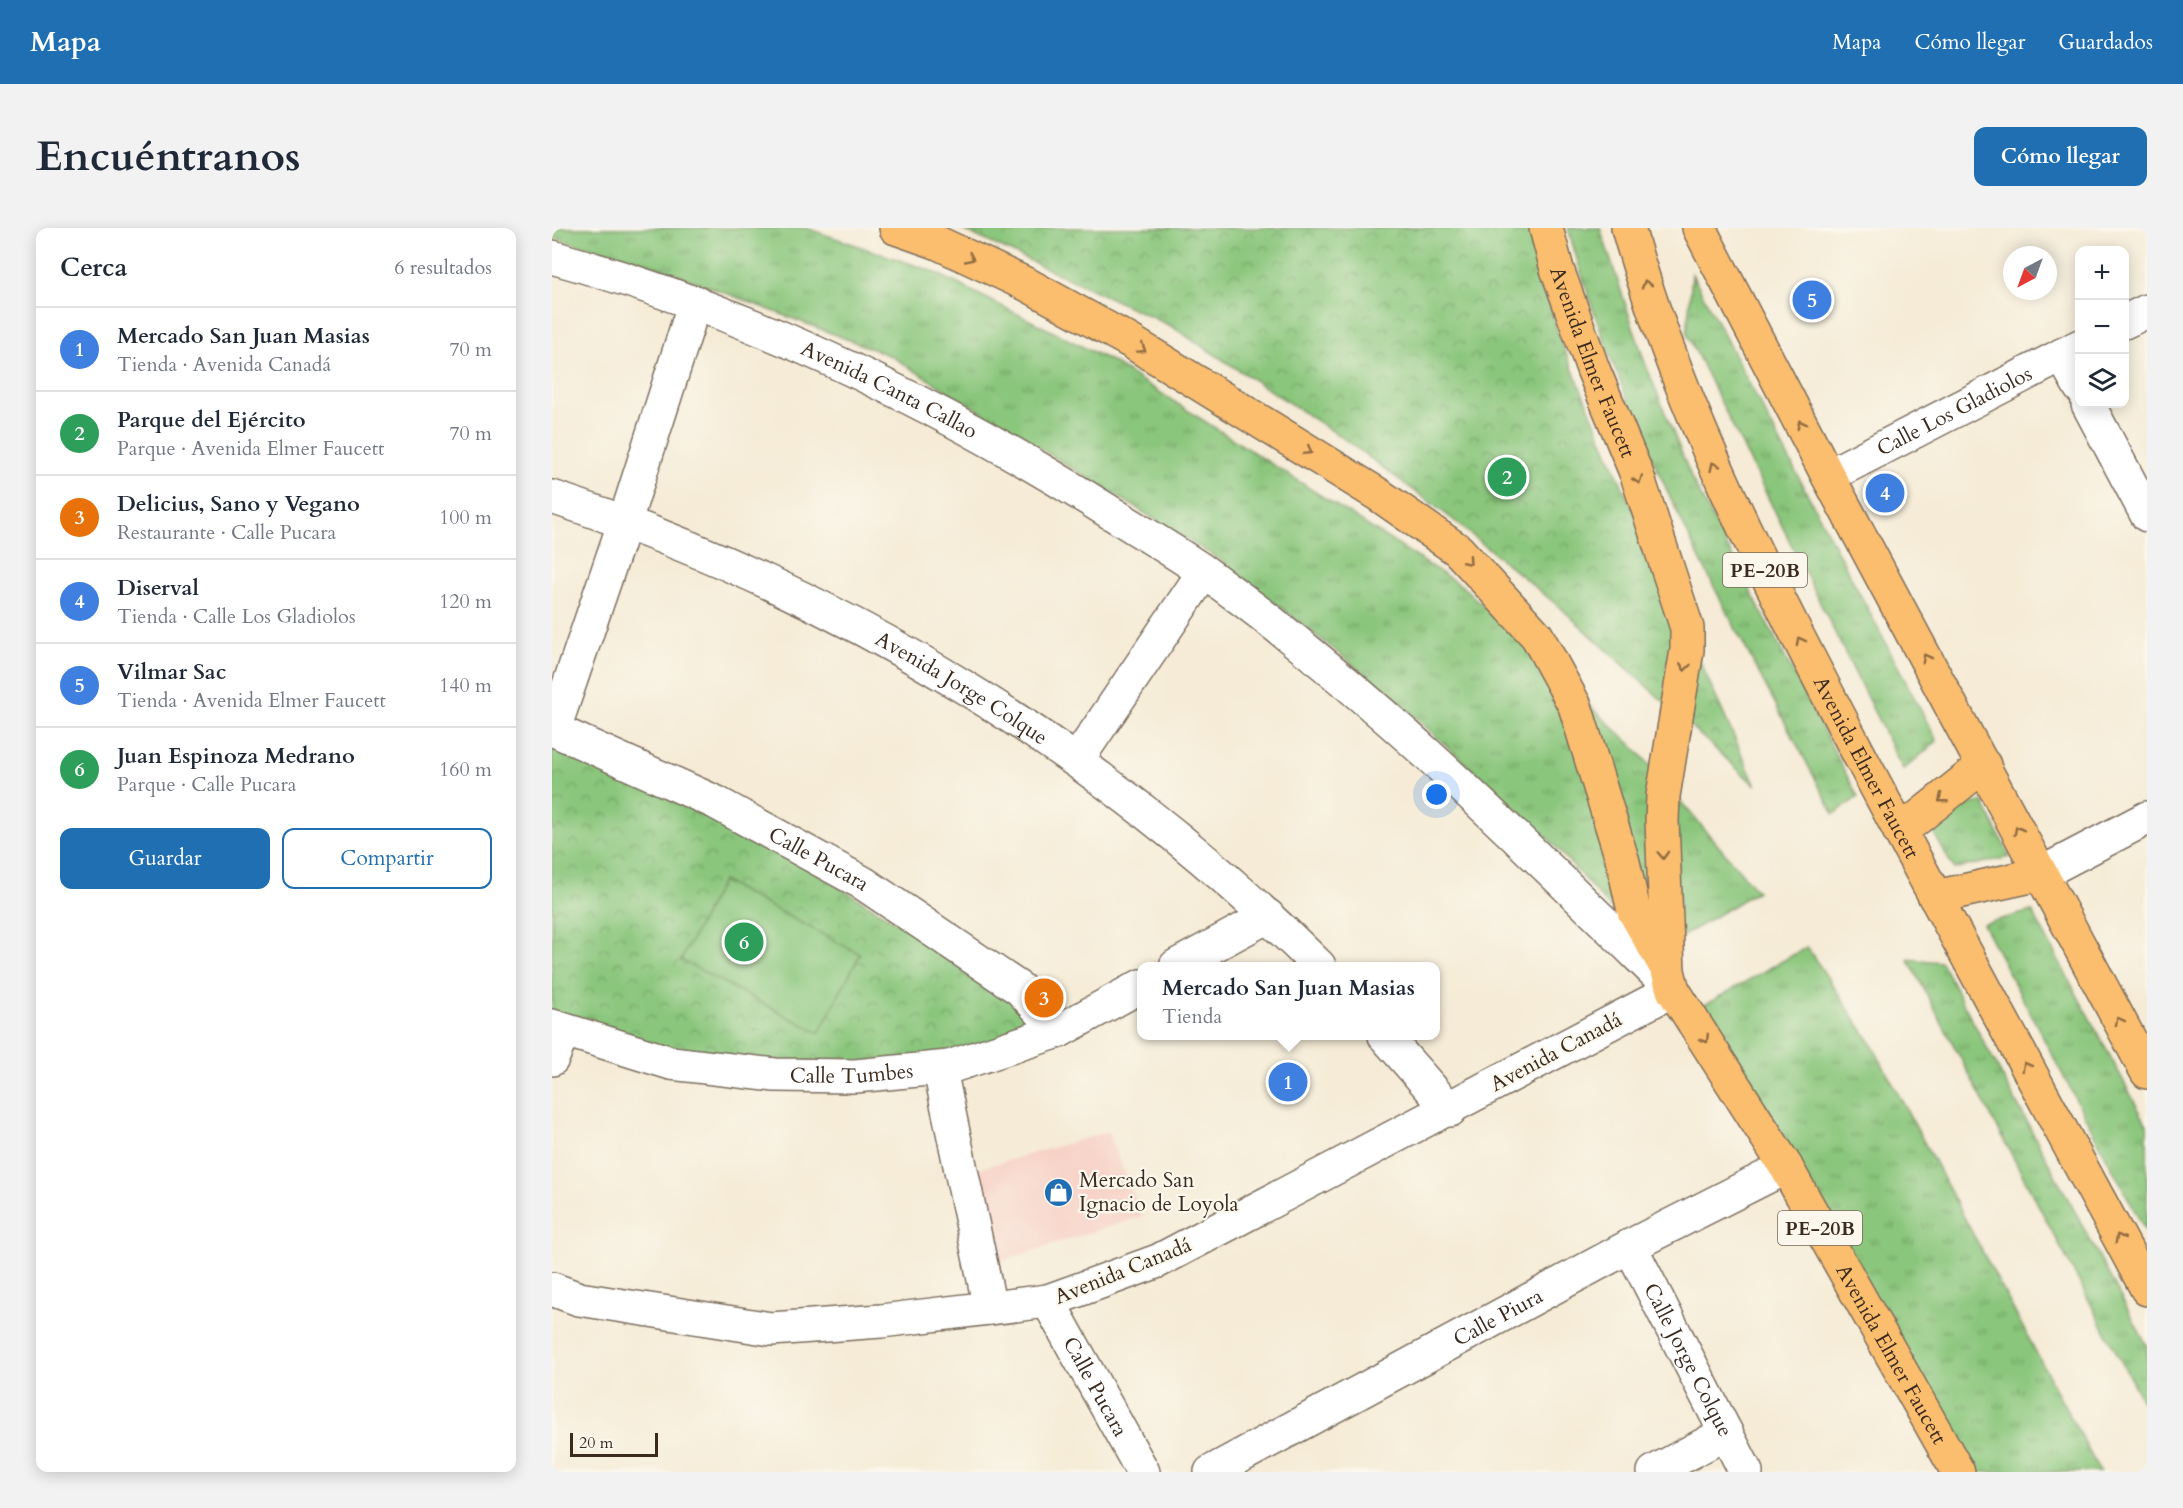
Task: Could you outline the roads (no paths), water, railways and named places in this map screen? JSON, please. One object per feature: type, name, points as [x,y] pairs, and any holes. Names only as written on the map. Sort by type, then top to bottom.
[{"type":"main road","points":[[896,228],[936,242],[1028,285],[1130,341],[1379,495],[1458,550],[1537,636],[1575,706],[1623,862],[1634,911],[1671,980]]},
{"type":"main road","name":"Avenida Elmer Faucett","points":[[1546,228],[1557,269],[1593,369],[1637,475],[1687,628],[1687,650],[1663,796],[1662,820],[1671,980],[1786,1167],[1958,1472]]},
{"type":"main road","name":"Avenida Elmer Faucett","points":[[1628,228],[1666,347],[1702,441],[1796,634],[1900,832],[2147,1289]]},
{"type":"main road","points":[[1699,228],[1828,476],[2147,1072]]},
{"type":"main road","points":[[1900,832],[1984,765]]},
{"type":"main road","points":[[1935,897],[2040,874]]},
{"type":"street","name":"Avenida Canta Callao","points":[[552,257],[630,279],[695,302],[869,376],[962,423],[1052,476],[1204,572]]},
{"type":"street","points":[[553,729],[625,521],[695,302]]},
{"type":"street","points":[[2129,320],[2147,311]]},
{"type":"street","name":"Calle Los Gladiolos","points":[[1828,476],[2071,350]]},
{"type":"street","points":[[2071,350],[2075,368]]},
{"type":"street","points":[[2090,408],[2147,515]]},
{"type":"street","name":"Avenida Jorge Colque","points":[[552,497],[625,521],[744,569],[859,625],[970,689],[1077,760],[1175,835],[1268,916],[1315,962]]},
{"type":"street","name":"Avenida Elmer Faucett","points":[[1204,572],[1320,662],[1439,762],[1671,980]]},
{"type":"street","points":[[1077,760],[1204,572]]},
{"type":"street","name":"Calle Pucara","points":[[553,729],[715,802],[863,883],[1020,989],[1059,1031]]},
{"type":"street","points":[[2040,874],[2147,818]]},
{"type":"street","points":[[1183,962],[1268,916]]},
{"type":"street","name":"Avenida Canadá","points":[[552,1288],[579,1299],[771,1329],[880,1321],[1048,1301],[1158,1261],[1450,1110],[1671,980]]},
{"type":"street","name":"Calle Tumbes","points":[[556,1038],[671,1063],[775,1075],[855,1076],[940,1070],[1059,1031],[1137,988]]},
{"type":"street","points":[[1389,1040],[1450,1110]]},
{"type":"street","points":[[940,1070],[990,1308]]},
{"type":"street","name":"Calle Piura","points":[[1211,1472],[1630,1246],[1786,1167]]},
{"type":"street","name":"Calle Jorge Colque","points":[[1630,1246],[1746,1472]]},
{"type":"street","name":"Calle Pucara","points":[[1048,1301],[1143,1472]]},
{"type":"street","points":[[1654,1472],[1726,1433]]},
{"type":"place","name":"Vilmar Sac","points":[[1812,300]]},
{"type":"place","name":"Parque del Ejército","points":[[1507,477]]},
{"type":"place","name":"Diserval","points":[[1885,493]]},
{"type":"place","name":"Juan Espinoza Medrano","points":[[744,942]]},
{"type":"place","name":"Delicius, Sano y Vegano","points":[[1044,998]]},
{"type":"place","name":"Mercado San Juan Masias","points":[[1288,1082]]},
{"type":"place","name":"Mercado San Ignacio de Loyola","points":[[1058,1192]]}]
